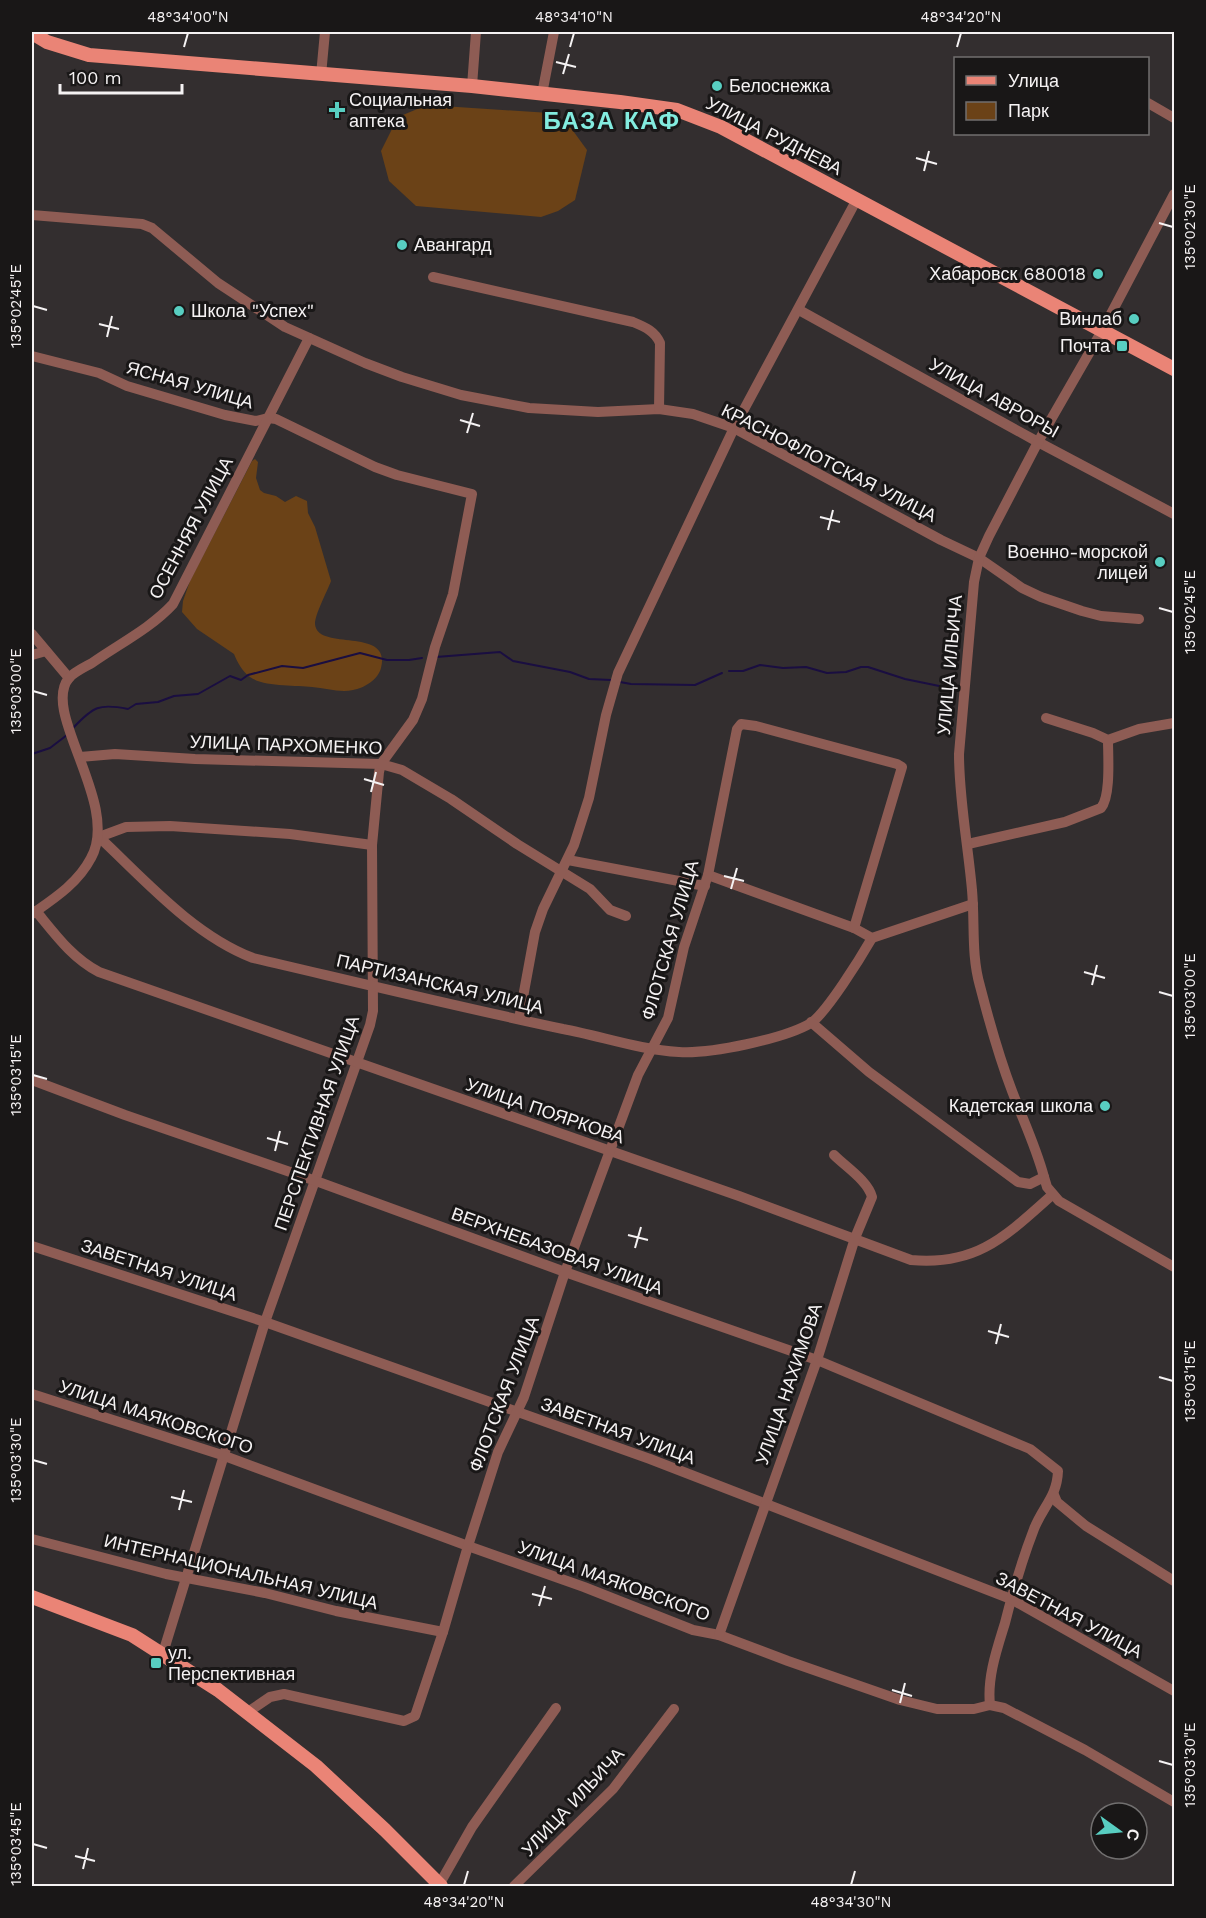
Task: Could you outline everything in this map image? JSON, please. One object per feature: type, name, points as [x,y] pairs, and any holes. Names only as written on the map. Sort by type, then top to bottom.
[{"type":"main road","name":"УЛИЦА РУДНЕВА","points":[[32,33],[46,42],[89,55],[472,86],[671,109],[703,119],[1103,329],[1174,369]]},
{"type":"main road","points":[[32,1597],[132,1635],[163,1653],[248,1712],[316,1766],[385,1830],[440,1886]]},
{"type":"street","points":[[321,75],[326,32]]},
{"type":"street","points":[[472,86],[476,32]]},
{"type":"street","points":[[542,94],[554,32]]},
{"type":"street","points":[[1149,104],[1174,118]]},
{"type":"street","name":"УЛИЦА ИЛЬИЧА","points":[[1044,1177],[1037,1152],[1009,1082],[975,966],[968,844],[959,781],[959,754],[974,582],[979,558],[1038,442],[1103,329],[1174,194]]},
{"type":"street","points":[[519,1019],[535,932],[543,909],[568,860],[589,798],[618,673],[734,428],[857,199]]},
{"type":"street","name":"КРАСНОФЛОТСКАЯ УЛИЦА","points":[[32,215],[142,225],[152,228],[218,283],[285,327],[402,378],[461,395],[529,408],[578,412],[659,409],[693,414],[734,428],[941,540],[979,558],[1022,588],[1041,597],[1063,606],[1101,616],[1139,619]]},
{"type":"street","points":[[433,277],[625,320],[647,328],[657,335],[660,343],[659,409]]},
{"type":"street","name":"УЛИЦА АВРОРЫ","points":[[799,310],[1174,514]]},
{"type":"street","name":"ОСЕННЯЯ УЛИЦА","points":[[69,678],[154,622],[173,604],[309,338]]},
{"type":"street","name":"ЯСНАЯ УЛИЦА","points":[[32,356],[99,373],[127,386],[225,416],[256,421],[268,418],[283,422],[375,468],[472,494]]},
{"type":"street","name":"ПЕРСПЕКТИВНАЯ УЛИЦА","points":[[163,1653],[222,1455],[265,1322],[358,1064],[372,1018],[372,845],[377,780],[381,764],[413,720],[422,699],[435,647],[453,594],[472,494]]},
{"type":"street","points":[[32,634],[69,678],[63,694],[65,718],[92,789],[99,837],[92,858],[68,889],[34,912]]},
{"type":"street","points":[[32,655],[46,651]]},
{"type":"street","points":[[1046,718],[1108,740],[1139,729],[1174,723]]},
{"type":"street","name":"ФЛОТСКАЯ УЛИЦА","points":[[248,1712],[270,1696],[284,1694],[404,1721],[415,1716],[498,1452],[525,1397],[566,1272],[643,1064],[668,1018],[684,947],[706,880],[737,729],[741,724],[756,726],[902,767],[855,928]]},
{"type":"street","points":[[968,844],[1065,822],[1101,808],[1105,803],[1106,794],[1108,740]]},
{"type":"street","name":"УЛИЦА ПАРХОМЕНКО","points":[[80,757],[115,754],[195,759],[381,764],[402,770],[590,889],[610,910],[626,916]]},
{"type":"street","points":[[99,837],[126,827],[170,826],[290,834],[372,845]]},
{"type":"street","name":"ПАРТИЗАНСКАЯ УЛИЦА","points":[[99,837],[174,908],[203,930],[244,955],[519,1019],[679,1052],[730,1048],[783,1034],[812,1022],[856,965],[872,938]]},
{"type":"street","points":[[568,860],[706,880],[855,928],[872,938],[973,903]]},
{"type":"street","name":"УЛИЦА ПОЯРКОВА","points":[[34,912],[69,951],[87,966],[99,972],[610,1150],[911,1260],[939,1261],[967,1256],[1000,1239],[1052,1196]]},
{"type":"street","points":[[812,1022],[869,1072],[1018,1182],[1030,1184],[1044,1177],[1052,1196],[1174,1267]]},
{"type":"street","name":"ВЕРХНЕБАЗОВАЯ УЛИЦА","points":[[32,1080],[817,1360],[934,1407],[1030,1449],[1053,1465],[1058,1470],[1054,1495]]},
{"type":"street","name":"УЛИЦА НАХИМОВА","points":[[719,1635],[817,1360],[855,1238],[872,1197],[871,1192],[834,1155]]},
{"type":"street","name":"ЗАВЕТНАЯ УЛИЦА","points":[[32,1246],[265,1322],[661,1463],[765,1503],[1011,1599],[1174,1691]]},
{"type":"street","name":"УЛИЦА МАЯКОВСКОГО","points":[[32,1394],[222,1455],[584,1587],[693,1630],[719,1635],[900,1700],[937,1709],[974,1709],[990,1705],[1005,1707],[1174,1802]]},
{"type":"street","points":[[990,1705],[990,1682],[1011,1599],[1033,1530],[1044,1507],[1054,1495],[1057,1502],[1086,1526],[1174,1581]]},
{"type":"street","name":"ИНТЕРНАЦИОНАЛЬНАЯ УЛИЦА","points":[[32,1539],[186,1578],[443,1632]]},
{"type":"street","points":[[440,1886],[472,1827],[556,1708]]},
{"type":"street","name":"УЛИЦА ИЛЬИЧА","points":[[514,1887],[612,1789],[674,1709]]},
{"type":"green space","points":[[427,105],[550,113],[571,128],[587,150],[575,200],[558,211],[541,217],[416,206],[389,181],[381,151],[398,117]]},
{"type":"green space","points":[[255,459],[258,462],[256,478],[260,490],[285,502],[296,496],[307,501],[308,513],[315,527],[331,581],[315,624],[319,632],[328,637],[376,647],[381,655],[379,672],[374,680],[362,687],[338,691],[271,684],[256,680],[243,670],[234,654],[197,629],[182,612],[190,581]]},
{"type":"waterway","points":[[436,657],[500,652],[513,661],[570,672],[589,679],[611,680]]},
{"type":"waterway","points":[[74,727],[97,708],[110,706],[128,709],[136,704],[158,702],[174,696],[198,694],[230,676],[241,680],[248,675],[282,666],[303,668],[360,653],[387,660],[422,658]]},
{"type":"waterway","points":[[729,671],[743,671],[760,665],[783,668],[806,667],[827,673],[868,667],[905,679],[949,688]]},
{"type":"waterway","points":[[620,682],[695,685],[722,673]]},
{"type":"waterway","points":[[32,754],[50,748],[67,735]]},
{"type":"place","name":"Белоснежка","points":[[717,86]]},
{"type":"place","name":"Социальная аптека","points":[[337,110]]},
{"type":"place","name":"Авангард","points":[[402,245]]},
{"type":"place","name":"Хабаровск 680018","points":[[1098,274]]},
{"type":"place","name":"Школа \"Успех\"","points":[[179,311]]},
{"type":"place","name":"Винлаб","points":[[1134,319]]},
{"type":"place","name":"Почта","points":[[1122,346]]},
{"type":"place","name":"Военно-морской лицей","points":[[1160,562]]},
{"type":"place","name":"Кадетская школа","points":[[1105,1106]]},
{"type":"place","name":"ул. Перспективная","points":[[156,1663]]},
{"type":"district","name":"БАЗА КАФ","points":[[612,121]]}]
